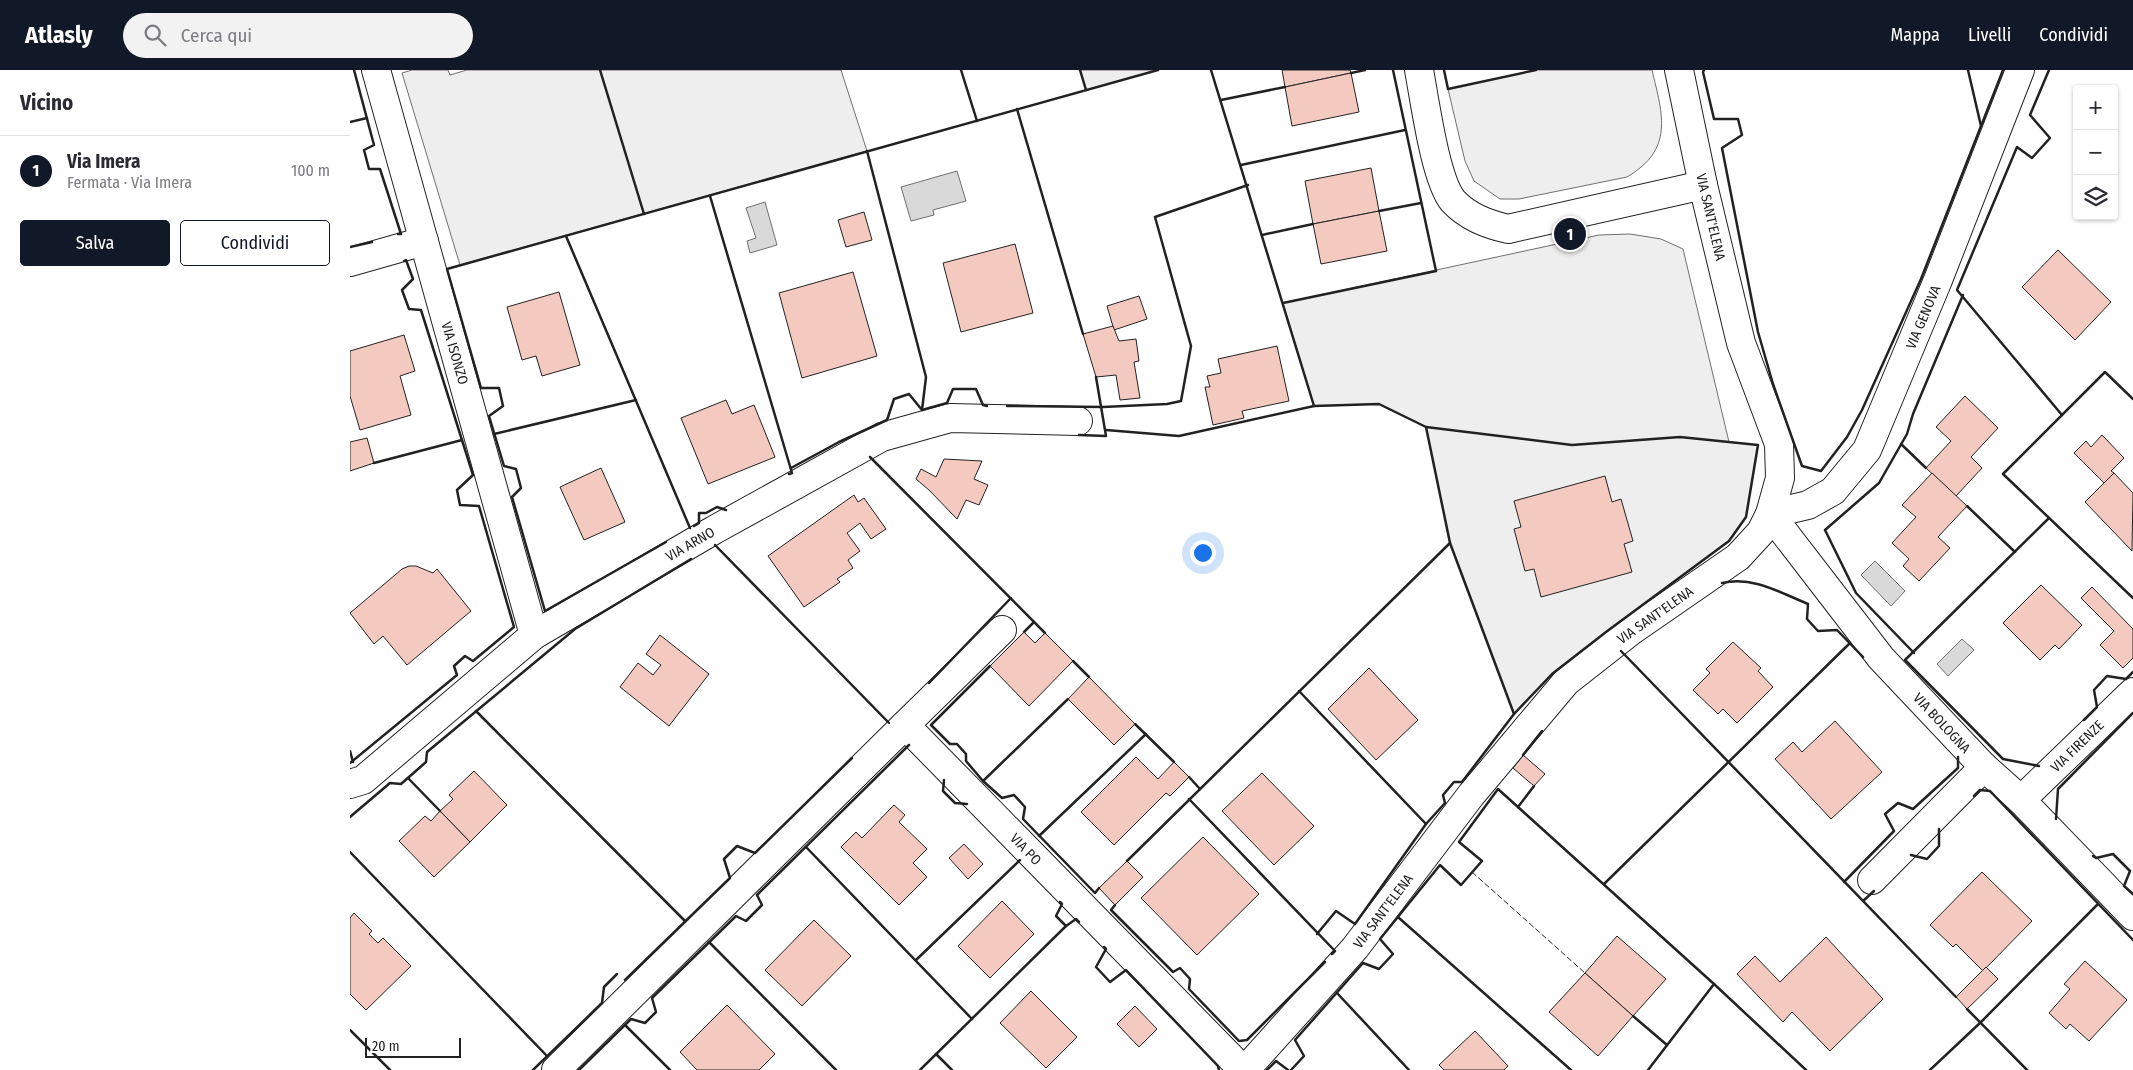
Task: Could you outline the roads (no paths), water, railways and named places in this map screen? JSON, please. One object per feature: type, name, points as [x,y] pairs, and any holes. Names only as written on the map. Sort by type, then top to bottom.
[{"type":"street","name":"VIA ISONZO","points":[[376,70],[534,635]]},
{"type":"street","points":[[1419,70],[1442,180],[1453,200],[1470,215],[1487,224],[1508,229],[1703,185]]},
{"type":"street","name":"VIA SANT'ELENA","points":[[1244,1070],[1355,948],[1470,795],[1566,682],[1631,631],[1738,557],[1761,532],[1770,514],[1780,478],[1779,444],[1741,343],[1703,185],[1679,70]]},
{"type":"street","name":"VIA GENOVA","points":[[1770,514],[1808,505],[1833,491],[1868,450],[1938,280],[2020,70]]},
{"type":"street","points":[[350,262],[424,241]]},
{"type":"street","name":"VIA ARNO","points":[[350,784],[363,780],[534,635],[714,530],[882,437],[950,418],[1078,421]]},
{"type":"street","name":"VIA BOLOGNA","points":[[1770,514],[1881,658],[1984,767],[2021,800],[2133,916]]},
{"type":"street","points":[[556,1070],[1002,630]]},
{"type":"street","name":"VIA FIRENZE","points":[[2021,800],[2133,692]]},
{"type":"street","name":"VIA PO","points":[[905,725],[1244,1070]]},
{"type":"street","points":[[1872,880],[1984,767]]},
{"type":"place","name":"Via Imera","points":[[1570,234]]}]
